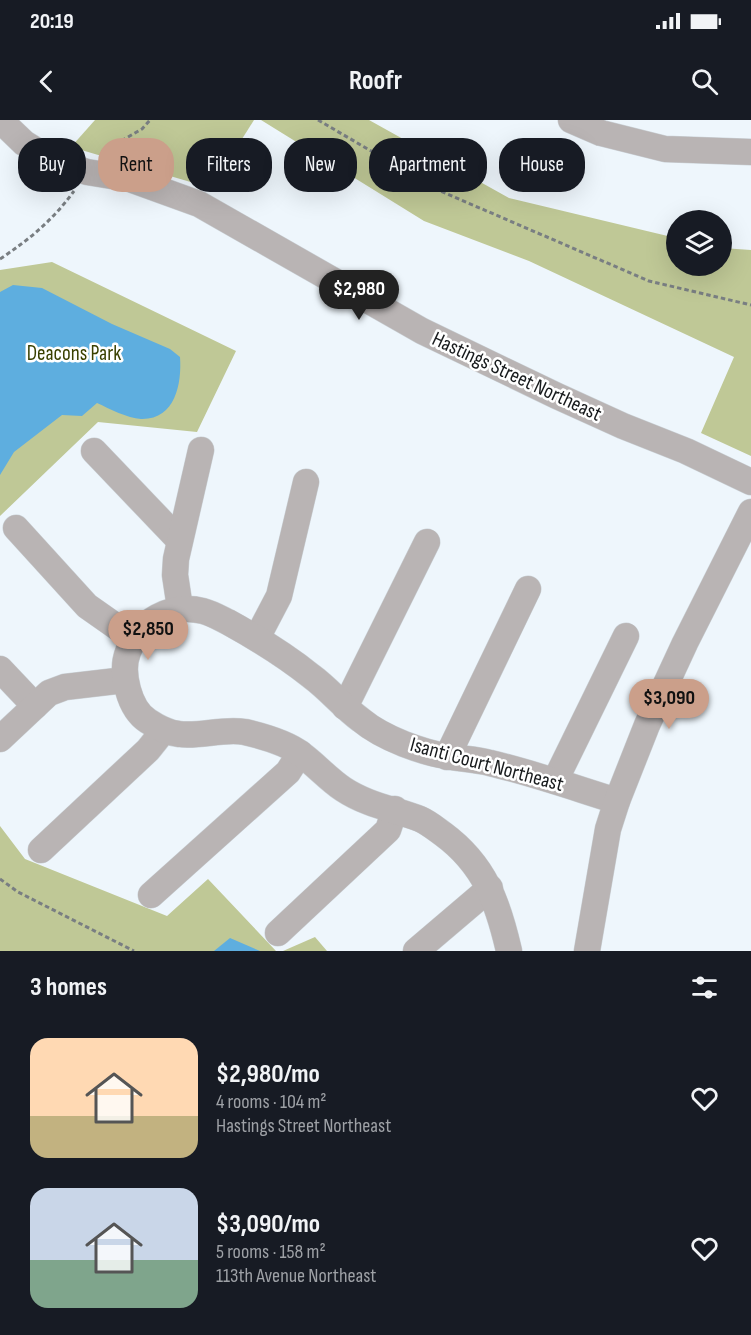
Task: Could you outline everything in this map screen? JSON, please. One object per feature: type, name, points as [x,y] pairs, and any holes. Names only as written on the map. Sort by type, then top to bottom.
[{"type":"street","name":"Hastings Street Northeast","points":[[0,120],[24,143],[53,161],[87,172],[130,178],[199,204],[422,331],[557,396],[686,451],[751,482]]},
{"type":"street","points":[[571,120],[601,133],[665,149],[751,152]]},
{"type":"street","points":[[201,450],[179,540],[175,575],[180,609],[163,613],[146,624],[134,639],[124,664],[125,680],[131,698],[145,720],[164,730],[179,735],[243,732],[270,740],[300,753],[321,774],[345,791],[370,804],[395,809],[425,821],[456,844],[477,868],[490,888],[500,912],[509,951]]},
{"type":"street","points":[[94,451],[179,540]]},
{"type":"street","points":[[257,638],[279,596],[306,482]]},
{"type":"street","points":[[587,951],[608,829],[617,801],[647,725],[685,643],[751,512]]},
{"type":"street","points":[[16,528],[87,606],[134,639]]},
{"type":"street","points":[[345,707],[427,542]]},
{"type":"street","points":[[447,757],[528,589]]},
{"type":"street","name":"Isanti Court Northeast","points":[[180,609],[204,611],[257,638],[313,677],[363,722],[384,735],[447,757],[479,760],[617,801]]},
{"type":"street","points":[[555,781],[626,636]]},
{"type":"street","points":[[0,669],[35,706]]},
{"type":"street","points":[[0,739],[49,693],[65,687],[125,680]]},
{"type":"street","points":[[41,850],[148,750],[164,730]]},
{"type":"street","points":[[151,895],[288,772],[300,753]]},
{"type":"street","points":[[278,933],[388,830],[395,809]]},
{"type":"street","points":[[416,951],[490,888]]},
{"type":"path","points":[[318,120],[438,190],[649,281],[751,305]]},
{"type":"path","points":[[0,879],[18,892],[134,951]]},
{"type":"green space","points":[[95,120],[254,120],[243,138],[186,138],[186,181],[174,177],[174,138],[98,138],[98,155],[86,151],[86,138],[79,138]]},
{"type":"green space","points":[[261,120],[369,120],[401,138],[369,138],[369,187],[357,179],[357,138],[290,138]]},
{"type":"green space","points":[[487,186],[509,198],[666,236],[666,276],[732,276],[732,249],[751,250],[751,456],[701,433],[734,357],[529,261],[424,221],[377,192],[487,192]]},
{"type":"green space","name":"Deacons Park","points":[[52,262],[236,351],[197,432],[98,422],[0,516],[0,270]]},
{"type":"green space","points":[[0,826],[25,859],[167,916],[208,879],[276,951],[0,951]]},
{"type":"green space","points":[[315,937],[327,951],[283,951]]},
{"type":"water","points":[[13,285],[42,288],[112,324],[170,349],[180,357],[180,378],[178,389],[169,407],[162,414],[153,418],[141,419],[124,415],[97,403],[82,416],[62,415],[14,452],[0,475],[0,292]]},
{"type":"water","points":[[230,938],[260,951],[214,951]]}]
